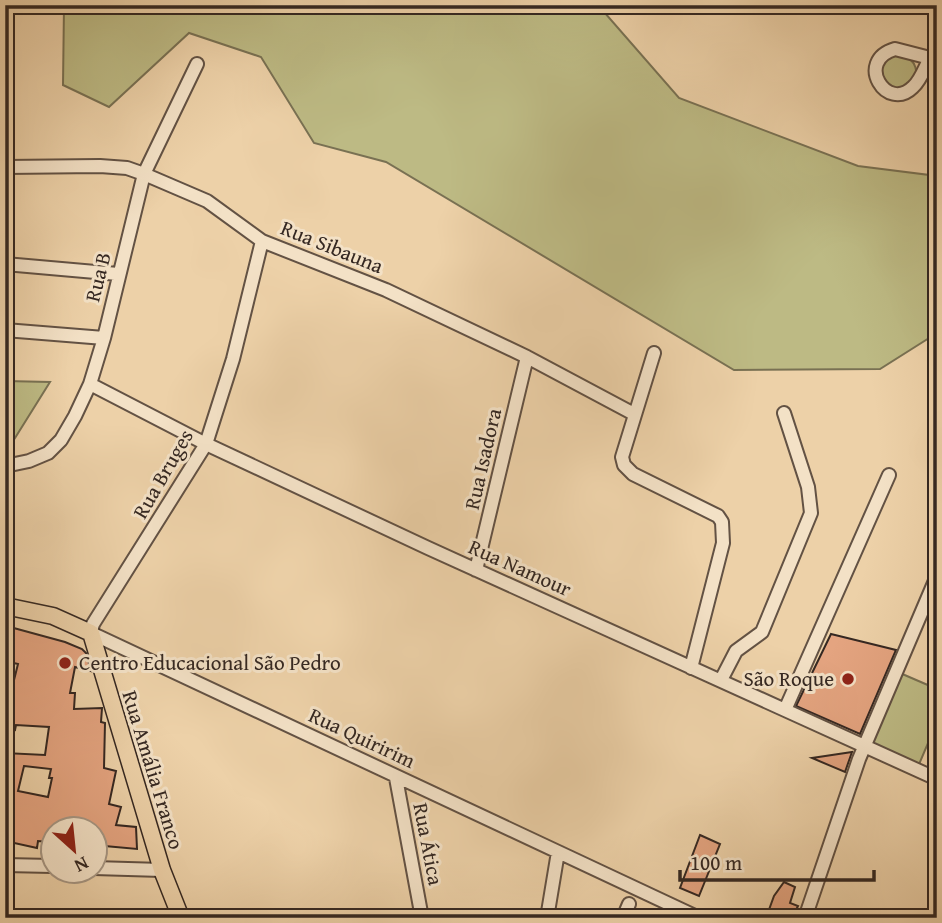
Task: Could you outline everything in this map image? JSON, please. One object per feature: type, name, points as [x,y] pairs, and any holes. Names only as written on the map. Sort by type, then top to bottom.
[{"type":"main road","name":"Rua Quiririm","points":[[5,606],[53,615],[91,633]]},
{"type":"main road","name":"Rua Amália Franco","points":[[91,633],[162,870],[181,918]]},
{"type":"street","points":[[903,50],[934,56],[911,90],[897,94],[889,92],[878,83],[876,68],[882,55],[888,51],[903,50]]},
{"type":"street","name":"Rua B","points":[[5,466],[29,461],[48,453],[61,440],[90,384],[104,338],[144,174],[197,64]]},
{"type":"street","name":"Rua Sibauna","points":[[5,167],[100,166],[127,168],[144,174],[207,201],[262,241],[386,290],[527,358],[634,414]]},
{"type":"street","name":"Rua Bruges","points":[[91,633],[93,624],[205,444],[233,359],[262,241]]},
{"type":"street","points":[[5,264],[118,274]]},
{"type":"street","points":[[5,330],[104,338]]},
{"type":"street","points":[[654,353],[622,457],[624,465],[633,474],[718,516],[722,522],[723,542],[691,668]]},
{"type":"street","name":"Rua Isadora","points":[[476,570],[527,358]]},
{"type":"street","name":"Rua Namour","points":[[90,384],[205,444],[937,779]]},
{"type":"street","points":[[721,680],[736,651],[762,632],[811,513],[808,487],[784,413]]},
{"type":"street","points":[[785,710],[889,475]]},
{"type":"street","points":[[805,918],[864,747],[937,576]]},
{"type":"street","name":"Rua Quiririm","points":[[91,633],[699,918]]},
{"type":"street","name":"Rua Ática","points":[[396,778],[422,918]]},
{"type":"street","points":[[547,918],[558,852]]},
{"type":"street","points":[[5,865],[38,866]]},
{"type":"street","points":[[108,868],[162,870]]},
{"type":"street","points":[[623,918],[629,904]]},
{"type":"shaded area","points":[[60,5],[598,5],[679,98],[858,166],[937,176],[937,333],[880,369],[734,370],[386,162],[314,143],[261,57],[189,33],[109,107],[63,85],[64,6]]},
{"type":"shaded area","points":[[901,53],[914,63],[915,76],[911,86],[891,89],[880,72],[881,68],[887,58]]},
{"type":"shaded area","points":[[5,381],[50,382],[5,454]]},
{"type":"shaded area","points":[[900,673],[937,689],[937,722],[917,769],[860,740],[865,727],[872,737]]},
{"type":"building","points":[[10,627],[65,642],[86,653],[91,671],[75,667],[70,693],[75,693],[74,709],[102,708],[101,722],[105,723],[104,768],[116,771],[109,804],[121,807],[116,825],[136,827],[137,849],[108,846],[108,814],[38,814],[37,848],[5,841],[5,753],[45,755],[49,727],[16,725],[15,730],[5,728],[5,695],[10,696],[18,664],[5,661],[8,650],[5,649]],"holes":[[[24,766],[51,769],[49,778],[52,778],[48,797],[18,791]]]},
{"type":"building","name":"São Roque","points":[[831,634],[896,650],[860,734],[796,706]]},
{"type":"building","points":[[852,752],[845,772],[812,758]]},
{"type":"building","points":[[700,835],[720,844],[699,896],[680,888]]},
{"type":"building","points":[[784,882],[795,887],[790,903],[798,906],[792,918],[766,918],[774,896]]},
{"type":"place","name":"Centro Educacional São Pedro","points":[[65,663]]},
{"type":"place","name":"São Roque","points":[[848,679]]}]
